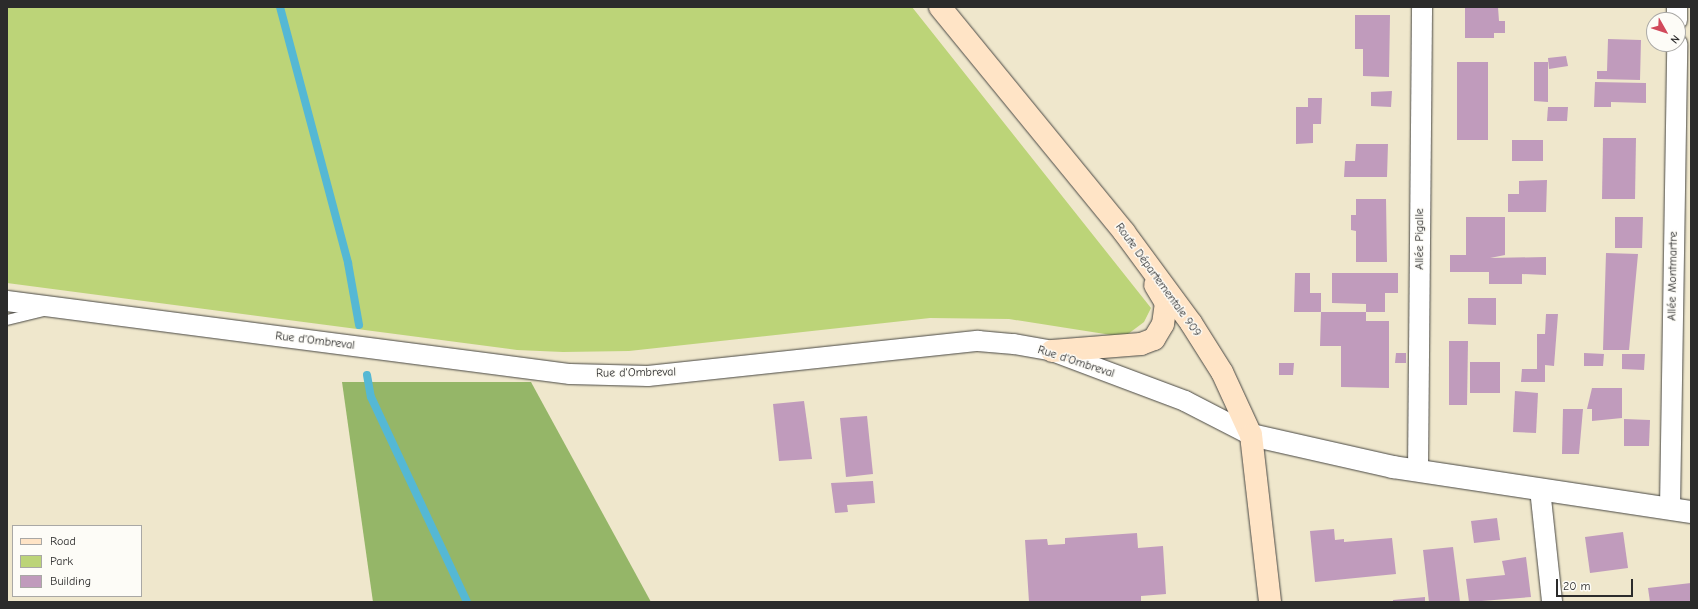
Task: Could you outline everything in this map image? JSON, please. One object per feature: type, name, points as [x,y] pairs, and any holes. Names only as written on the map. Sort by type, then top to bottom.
[{"type":"main road","name":"Route Départementale 909","points":[[940,7],[1124,232],[1191,323],[1222,372],[1250,435],[1270,602]]},
{"type":"main road","points":[[1052,351],[1141,344],[1154,339],[1163,324],[1166,303],[1124,232]]},
{"type":"street","name":"Allée Pigalle","points":[[1418,471],[1422,7]]},
{"type":"street","name":"Allée Montmartre","points":[[1677,52],[1680,510]]},
{"type":"street","name":"Rue d'Ombreval","points":[[7,301],[570,374],[648,376],[978,341],[1052,351],[1185,401],[1250,435]]},
{"type":"street","points":[[1250,435],[1418,471],[1680,510]]},
{"type":"street","points":[[1540,489],[1552,602]]},
{"type":"lane","points":[[7,320],[57,308]]},
{"type":"green space","points":[[7,7],[912,7],[1151,308],[1144,322],[1124,337],[1009,319],[930,318],[629,351],[563,352],[517,350],[7,283]]},
{"type":"green space","points":[[342,382],[531,382],[651,602],[373,602]]},
{"type":"building","points":[[1465,7],[1498,7],[1499,21],[1505,21],[1505,33],[1494,33],[1494,38],[1465,38]]},
{"type":"building","points":[[1355,15],[1390,15],[1389,77],[1363,76],[1363,49],[1355,49]]},
{"type":"building","points":[[1608,39],[1641,40],[1640,80],[1597,79],[1597,71],[1607,71]]},
{"type":"building","points":[[1566,56],[1568,66],[1549,69],[1548,58]]},
{"type":"building","points":[[1457,62],[1488,62],[1488,140],[1457,140]]},
{"type":"building","points":[[1534,62],[1548,62],[1548,102],[1534,101]]},
{"type":"building","points":[[1595,82],[1646,83],[1646,103],[1611,102],[1611,107],[1594,107]]},
{"type":"building","points":[[1392,91],[1391,107],[1371,106],[1371,92]]},
{"type":"building","points":[[1308,98],[1322,98],[1321,124],[1313,124],[1313,143],[1296,144],[1296,107],[1308,107]]},
{"type":"building","points":[[1548,107],[1568,107],[1567,121],[1547,121]]},
{"type":"building","points":[[1603,138],[1636,138],[1635,199],[1602,199]]},
{"type":"building","points":[[1512,140],[1543,140],[1543,161],[1512,161]]},
{"type":"building","points":[[1356,144],[1388,144],[1387,177],[1344,177],[1345,161],[1355,161]]},
{"type":"building","points":[[1547,180],[1546,212],[1508,212],[1508,194],[1519,194],[1519,181]]},
{"type":"building","points":[[1356,199],[1386,199],[1387,262],[1356,262],[1356,231],[1351,230],[1351,215],[1356,215]]},
{"type":"building","points":[[1466,217],[1505,217],[1505,255],[1490,258],[1546,257],[1546,275],[1522,274],[1522,284],[1489,284],[1489,272],[1450,272],[1450,255],[1466,255]]},
{"type":"building","points":[[1615,217],[1643,217],[1642,248],[1615,248]]},
{"type":"building","points":[[1606,253],[1638,254],[1629,350],[1603,350]]},
{"type":"building","points":[[1295,273],[1310,273],[1310,293],[1321,293],[1321,312],[1294,312]]},
{"type":"building","points":[[1332,273],[1398,273],[1398,293],[1385,293],[1385,312],[1366,312],[1366,304],[1332,303]]},
{"type":"building","points":[[1468,298],[1496,298],[1496,325],[1468,324]]},
{"type":"building","points":[[1321,312],[1366,312],[1366,321],[1389,321],[1389,388],[1341,387],[1341,346],[1320,346]]},
{"type":"building","points":[[1546,314],[1558,314],[1554,366],[1545,365],[1545,382],[1521,382],[1522,369],[1537,369],[1537,334],[1545,334]]},
{"type":"building","points":[[1449,341],[1468,341],[1467,405],[1449,405]]},
{"type":"building","points":[[1396,353],[1406,353],[1406,363],[1395,363]]},
{"type":"building","points":[[1584,353],[1604,354],[1603,366],[1584,366]]},
{"type":"building","points":[[1622,354],[1645,354],[1644,370],[1622,369]]},
{"type":"building","points":[[1470,362],[1500,362],[1500,393],[1470,393]]},
{"type":"building","points":[[1279,363],[1294,363],[1293,375],[1279,375]]},
{"type":"building","points":[[1592,388],[1622,388],[1622,418],[1592,421],[1592,409],[1587,409]]},
{"type":"building","points":[[1515,391],[1538,393],[1536,433],[1513,432]]},
{"type":"building","points":[[804,401],[812,459],[779,461],[773,404]]},
{"type":"building","points":[[1563,409],[1583,409],[1579,454],[1562,454]]},
{"type":"building","points":[[867,416],[873,474],[846,477],[840,418]]},
{"type":"building","points":[[1624,419],[1650,420],[1649,446],[1624,446]]},
{"type":"building","points":[[873,481],[875,503],[847,505],[848,512],[835,513],[831,483]]},
{"type":"building","points":[[1497,518],[1500,540],[1474,543],[1471,521]]},
{"type":"building","points":[[1334,529],[1335,540],[1344,539],[1344,542],[1392,538],[1396,574],[1315,582],[1310,531]]},
{"type":"building","points":[[1623,532],[1628,568],[1590,573],[1585,537]]},
{"type":"building","points":[[1137,533],[1138,548],[1163,546],[1166,594],[1141,596],[1141,602],[1029,602],[1025,540],[1047,539],[1048,545],[1065,544],[1065,538]]},
{"type":"building","points":[[1453,547],[1460,602],[1429,602],[1423,550]]},
{"type":"building","points":[[1526,557],[1531,597],[1469,602],[1466,579],[1505,575],[1502,561]]},
{"type":"building","points":[[1691,583],[1691,602],[1650,602],[1648,588]]},
{"type":"building","points":[[1425,597],[1425,602],[1393,602],[1393,600]]},
{"type":"waterway","points":[[280,7],[348,263],[359,325]]},
{"type":"waterway","points":[[367,375],[371,397],[467,602]]}]
